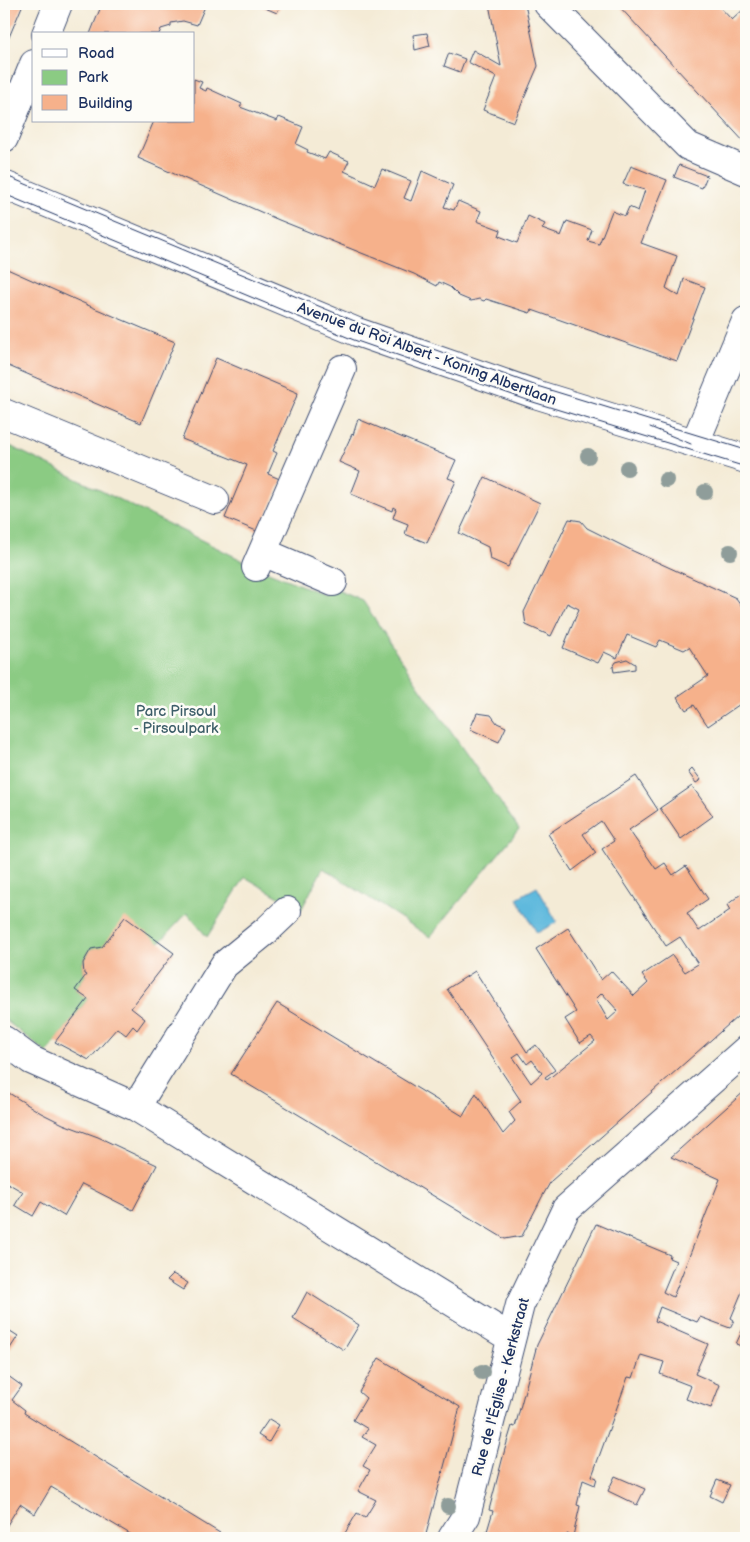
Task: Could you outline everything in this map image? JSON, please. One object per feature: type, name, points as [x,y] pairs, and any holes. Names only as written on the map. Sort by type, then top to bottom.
[{"type":"street","points":[[47,32],[58,4]]},
{"type":"street","points":[[548,4],[688,146],[746,172]]},
{"type":"street","points":[[4,138],[32,69]]},
{"type":"street","name":"Avenue du Roi Albert - Koning Albertlaan","points":[[4,185],[357,332],[535,394],[746,459]]},
{"type":"street","points":[[695,443],[746,321]]},
{"type":"street","points":[[333,582],[260,560],[342,369]]},
{"type":"street","points":[[4,413],[215,500]]},
{"type":"street","points":[[136,1107],[224,965],[267,930],[286,911]]},
{"type":"street","points":[[4,1040],[30,1060],[136,1107],[511,1338]]},
{"type":"street","name":"Rue de l'Église - Kerkstraat","points":[[452,1538],[466,1516],[520,1305],[566,1209],[746,1050]]},
{"type":"green space","name":"Parc Pirsoul - Pirsoulpark","points":[[4,443],[256,567],[325,595],[330,587],[363,601],[418,685],[519,829],[430,937],[323,868],[301,910],[245,877],[207,937],[187,913],[159,943],[91,949],[83,962],[86,975],[75,990],[88,999],[47,1053],[4,1019]]},
{"type":"water","points":[[537,887],[557,922],[537,933],[517,898]]},
{"type":"building","points":[[4,4],[23,4],[4,49]]},
{"type":"building","points":[[102,4],[206,4],[197,25],[183,21],[171,23],[171,26],[161,29],[160,32],[91,32]]},
{"type":"building","points":[[256,4],[281,4],[277,13]]},
{"type":"building","points":[[489,4],[525,4],[538,66],[514,122],[483,110],[496,77],[468,62],[473,50],[501,66]]},
{"type":"building","points":[[617,4],[717,4],[732,20],[746,7],[746,144]]},
{"type":"building","points":[[427,33],[430,46],[415,50],[413,35]]},
{"type":"building","points":[[449,53],[465,59],[460,72],[444,66]]},
{"type":"building","points":[[195,79],[202,82],[199,88],[206,91],[207,88],[242,104],[240,107],[277,121],[279,117],[303,127],[296,144],[308,150],[307,152],[325,159],[329,152],[349,161],[344,171],[375,185],[382,169],[411,181],[404,198],[411,201],[422,171],[453,185],[444,207],[454,210],[458,201],[481,211],[477,221],[501,230],[499,236],[517,243],[528,216],[545,224],[542,229],[561,236],[567,221],[592,230],[588,241],[599,244],[612,211],[625,216],[629,207],[638,211],[645,190],[623,184],[631,166],[667,180],[641,243],[677,256],[666,288],[679,296],[684,279],[705,287],[677,361],[532,310],[530,313],[486,299],[484,301],[479,299],[471,301],[459,296],[450,287],[439,282],[437,286],[414,274],[279,220],[138,158],[154,122],[195,122]]},
{"type":"building","points":[[679,165],[707,176],[702,188],[674,177]]},
{"type":"building","points":[[5,268],[175,342],[141,423],[4,364]]},
{"type":"building","points":[[216,358],[298,393],[273,451],[277,453],[268,474],[282,480],[259,532],[225,518],[247,465],[182,439]]},
{"type":"building","points":[[358,419],[456,460],[448,478],[456,481],[427,543],[405,534],[408,524],[393,518],[396,509],[393,507],[392,511],[351,494],[360,471],[339,462],[353,435]]},
{"type":"building","points":[[485,477],[540,503],[508,567],[490,559],[488,547],[459,533]]},
{"type":"building","points":[[569,519],[581,521],[587,528],[633,551],[736,598],[746,612],[746,700],[708,726],[694,705],[686,710],[677,697],[708,676],[689,647],[684,650],[660,640],[656,647],[627,635],[617,658],[604,652],[598,663],[563,648],[579,609],[567,603],[551,636],[526,625],[524,612]]},
{"type":"building","points":[[627,659],[635,664],[635,669],[614,672],[613,667],[616,662]]},
{"type":"building","points":[[477,713],[491,715],[497,723],[506,727],[499,742],[470,729]]},
{"type":"building","points":[[692,768],[701,780],[696,783],[688,772]]},
{"type":"building","points":[[636,776],[658,810],[629,830],[656,869],[665,863],[673,875],[686,866],[708,899],[687,913],[699,931],[730,910],[727,905],[746,890],[746,1009],[551,1181],[522,1236],[505,1239],[231,1074],[277,1003],[463,1116],[476,1093],[503,1134],[515,1121],[509,1112],[521,1101],[447,989],[475,971],[527,1052],[536,1045],[555,1070],[545,1077],[547,1080],[595,1041],[591,1036],[580,1043],[565,1019],[576,1012],[536,949],[568,928],[601,980],[611,971],[634,996],[648,983],[642,975],[672,955],[685,972],[698,964],[680,937],[666,946],[602,849],[614,841],[601,821],[583,834],[596,853],[572,871],[548,834]],"holes":[[[602,993],[618,1011],[608,1020],[596,999]],[[519,1053],[527,1064],[532,1060],[542,1073],[531,1083],[513,1057]]]},
{"type":"building","points":[[692,786],[713,816],[681,839],[660,808]]},
{"type":"building","points":[[125,917],[174,953],[131,1008],[145,1019],[137,1030],[133,1026],[126,1035],[117,1028],[89,1060],[55,1042],[88,999],[75,990],[86,975],[84,974],[83,963],[91,949],[102,947]]},
{"type":"building","points":[[4,1090],[63,1124],[98,1137],[157,1165],[133,1210],[82,1184],[64,1216],[41,1202],[33,1216],[15,1205],[23,1192],[4,1181]]},
{"type":"building","points":[[746,1090],[746,1282],[731,1318],[734,1320],[730,1328],[700,1317],[697,1322],[660,1307],[655,1321],[708,1344],[695,1374],[720,1385],[711,1408],[686,1399],[691,1386],[660,1374],[664,1362],[641,1355],[633,1378],[628,1377],[592,1476],[597,1478],[595,1485],[583,1480],[577,1505],[580,1506],[573,1536],[567,1534],[566,1538],[485,1538],[493,1511],[489,1510],[505,1449],[512,1426],[515,1427],[537,1345],[596,1224],[670,1255],[669,1258],[676,1261],[663,1292],[673,1297],[720,1179],[671,1157]]},
{"type":"building","points":[[173,1274],[188,1283],[183,1290],[167,1280]]},
{"type":"building","points":[[307,1292],[359,1325],[344,1350],[293,1318]]},
{"type":"building","points":[[746,1322],[746,1348],[736,1344]]},
{"type":"building","points":[[4,1327],[18,1336],[9,1350],[4,1347]]},
{"type":"building","points":[[379,1358],[460,1407],[425,1538],[342,1538],[357,1513],[365,1518],[376,1500],[358,1491],[370,1470],[363,1466],[376,1445],[362,1437],[368,1429],[353,1420],[366,1398],[359,1392]]},
{"type":"building","points":[[4,1373],[22,1386],[12,1400],[25,1410],[24,1413],[228,1538],[137,1538],[51,1487],[35,1514],[20,1504],[4,1530]]},
{"type":"building","points":[[269,1419],[279,1425],[269,1442],[258,1435]]},
{"type":"building","points":[[615,1476],[645,1489],[637,1505],[608,1491]]},
{"type":"building","points":[[717,1480],[730,1485],[722,1502],[710,1496]]},
{"type":"tram line","points":[[4,175],[357,322],[537,386],[746,450]]},
{"type":"tram line","points":[[4,194],[354,340],[533,402],[746,467]]},
{"type":"tram line","points":[[650,427],[691,444]]}]
